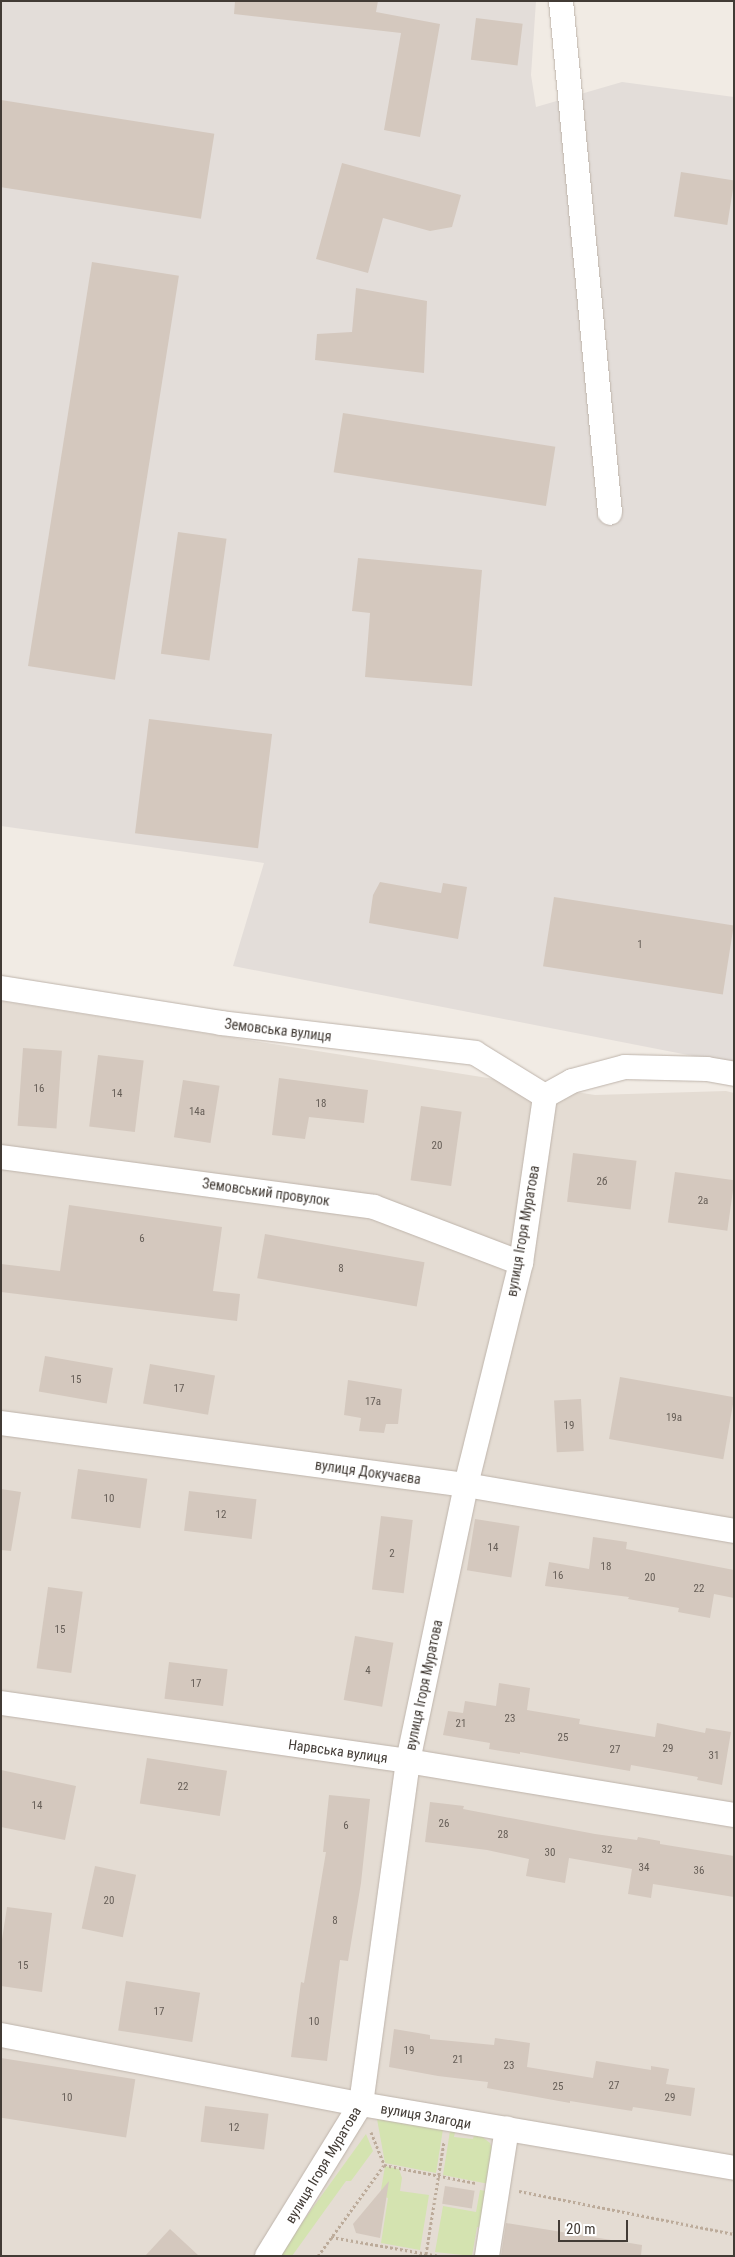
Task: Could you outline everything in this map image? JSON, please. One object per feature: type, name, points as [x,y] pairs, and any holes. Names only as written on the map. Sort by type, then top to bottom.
[{"type":"street","points":[[561,1],[610,513]]},
{"type":"street","name":"Земовська вулиця","points":[[1,988],[221,1024],[475,1053],[545,1096]]},
{"type":"street","points":[[545,1096],[572,1081],[625,1067],[707,1069],[734,1074]]},
{"type":"street","name":"вулиця Ігоря Муратова","points":[[267,2256],[360,2104],[408,1761],[466,1485],[521,1263],[545,1096]]},
{"type":"street","name":"Земовський провулок","points":[[1,1157],[374,1207],[521,1263]]},
{"type":"street","name":"вулиця Докучаєва","points":[[1,1423],[466,1485],[734,1531]]},
{"type":"street","name":"Нарвська вулиця","points":[[1,1703],[408,1761],[734,1815]]},
{"type":"street","name":"вулиця Злагоди","points":[[1,2036],[360,2104],[734,2168]]},
{"type":"street","points":[[487,2256],[507,2129]]},
{"type":"path","points":[[426,2254],[448,2119]]},
{"type":"path","points":[[331,2237],[438,2256]]},
{"type":"shaded area","points":[[1,1],[536,1],[531,75],[536,107],[622,82],[734,97],[734,1064],[233,966],[264,863],[1,826]]},
{"type":"shaded area","points":[[1,1001],[595,1095],[726,1091],[734,1093],[734,2256],[1,2256]]},
{"type":"green space","points":[[377,2119],[443,2129],[436,2173],[385,2163]]},
{"type":"green space","points":[[450,2131],[455,2132],[454,2137],[473,2139],[474,2135],[481,2136],[490,2143],[492,2149],[489,2184],[443,2175]]},
{"type":"green space","points":[[366,2134],[373,2151],[351,2181],[346,2181],[292,2256],[278,2256]]},
{"type":"green space","points":[[385,2166],[399,2169],[402,2178],[400,2191],[429,2195],[420,2250],[381,2243],[388,2198],[380,2196]]},
{"type":"green space","points":[[480,2190],[492,2192],[486,2229],[477,2227],[472,2256],[435,2252],[443,2206],[476,2212]]},
{"type":"building","points":[[235,1],[378,1],[376,12],[440,24],[420,137],[384,130],[401,33],[234,14]]},
{"type":"building","points":[[476,18],[523,24],[518,65],[471,60]]},
{"type":"building","points":[[1,100],[214,134],[201,219],[1,187]]},
{"type":"building","points":[[342,163],[461,195],[452,227],[430,231],[383,218],[368,273],[316,259]]},
{"type":"building","points":[[681,172],[734,180],[727,225],[674,216]]},
{"type":"building","points":[[92,262],[179,276],[115,680],[28,666]]},
{"type":"building","points":[[356,288],[427,301],[424,373],[315,360],[317,334],[352,332]]},
{"type":"building","points":[[343,413],[555,447],[546,506],[334,472]]},
{"type":"building","points":[[178,532],[227,539],[209,661],[161,654]]},
{"type":"building","points":[[358,558],[482,570],[472,686],[365,677],[370,613],[352,611]]},
{"type":"building","points":[[149,719],[272,734],[258,848],[135,833]]},
{"type":"building","points":[[380,882],[441,893],[443,883],[467,887],[458,939],[369,923],[373,895]]},
{"type":"building","points":[[554,897],[734,925],[723,995],[543,966]]},
{"type":"building","points":[[23,1048],[62,1051],[56,1129],[18,1126]]},
{"type":"building","points":[[98,1055],[144,1061],[135,1132],[89,1126]]},
{"type":"building","points":[[279,1078],[368,1090],[364,1123],[309,1117],[305,1139],[272,1135]]},
{"type":"building","points":[[183,1080],[220,1086],[210,1143],[174,1137]]},
{"type":"building","points":[[421,1106],[462,1112],[451,1186],[411,1180]]},
{"type":"building","points":[[573,1153],[637,1161],[631,1209],[567,1202]]},
{"type":"building","points":[[675,1172],[734,1180],[727,1231],[668,1223]]},
{"type":"building","points":[[69,1205],[222,1227],[213,1291],[240,1294],[237,1321],[1,1292],[1,1264],[60,1271]]},
{"type":"building","points":[[265,1234],[425,1262],[417,1306],[257,1278]]},
{"type":"building","points":[[45,1356],[113,1368],[107,1403],[39,1391]]},
{"type":"building","points":[[150,1364],[215,1375],[208,1415],[143,1403]]},
{"type":"building","points":[[620,1377],[734,1397],[723,1459],[609,1439]]},
{"type":"building","points":[[348,1380],[402,1389],[398,1424],[386,1424],[384,1433],[359,1431],[361,1418],[344,1415]]},
{"type":"building","points":[[581,1399],[584,1451],[557,1452],[554,1400]]},
{"type":"building","points":[[78,1469],[147,1479],[140,1528],[71,1519]]},
{"type":"building","points":[[1,1489],[21,1492],[11,1551],[1,1550]]},
{"type":"building","points":[[189,1491],[256,1499],[252,1539],[184,1531]]},
{"type":"building","points":[[381,1516],[413,1520],[404,1593],[372,1589]]},
{"type":"building","points":[[475,1519],[519,1526],[511,1577],[467,1570]]},
{"type":"building","points":[[593,1537],[627,1542],[626,1549],[734,1570],[734,1598],[714,1594],[710,1618],[678,1612],[679,1608],[628,1599],[629,1597],[545,1586],[549,1562],[589,1569]]},
{"type":"building","points":[[48,1587],[83,1592],[71,1673],[37,1668]]},
{"type":"building","points":[[355,1636],[393,1643],[382,1707],[344,1700]]},
{"type":"building","points":[[169,1662],[228,1669],[223,1706],[164,1699]]},
{"type":"building","points":[[499,1683],[530,1688],[527,1710],[580,1719],[579,1724],[655,1737],[657,1723],[705,1733],[706,1728],[731,1732],[722,1785],[697,1780],[698,1777],[631,1765],[630,1771],[520,1752],[520,1754],[489,1749],[490,1743],[443,1735],[448,1711],[463,1713],[465,1701],[496,1706]]},
{"type":"building","points":[[147,1758],[227,1771],[220,1816],[140,1803]]},
{"type":"building","points":[[1,1770],[76,1786],[65,1840],[1,1827]]},
{"type":"building","points":[[329,1795],[370,1799],[361,1883],[348,1961],[340,1960],[327,2061],[291,2057],[301,1982],[304,1983],[326,1852],[323,1852]]},
{"type":"building","points":[[430,1802],[464,1806],[463,1809],[595,1834],[637,1840],[638,1837],[660,1841],[660,1844],[734,1856],[734,1897],[653,1884],[651,1898],[628,1894],[632,1869],[569,1858],[565,1883],[526,1876],[529,1859],[487,1850],[425,1842]]},
{"type":"building","points":[[95,1866],[136,1875],[123,1937],[82,1929]]},
{"type":"building","points":[[7,1907],[52,1913],[42,1992],[1,1986],[1,1946]]},
{"type":"building","points":[[126,1981],[200,1993],[192,2042],[118,2030]]},
{"type":"building","points":[[394,2029],[430,2035],[430,2039],[494,2045],[495,2038],[530,2043],[527,2067],[593,2078],[596,2061],[651,2070],[651,2066],[669,2069],[666,2084],[695,2088],[691,2116],[633,2107],[632,2111],[570,2101],[570,2103],[487,2088],[488,2082],[438,2076],[389,2067]]},
{"type":"building","points":[[1,2058],[135,2079],[126,2138],[1,2118]]},
{"type":"building","points":[[205,2106],[269,2114],[264,2150],[201,2142]]},
{"type":"building","points":[[389,2181],[380,2238],[356,2233],[353,2224]]},
{"type":"building","points":[[445,2186],[475,2191],[472,2208],[442,2204]]},
{"type":"building","points":[[506,2223],[642,2245],[641,2256],[501,2256]]},
{"type":"building","points":[[170,2229],[199,2256],[145,2256]]}]
